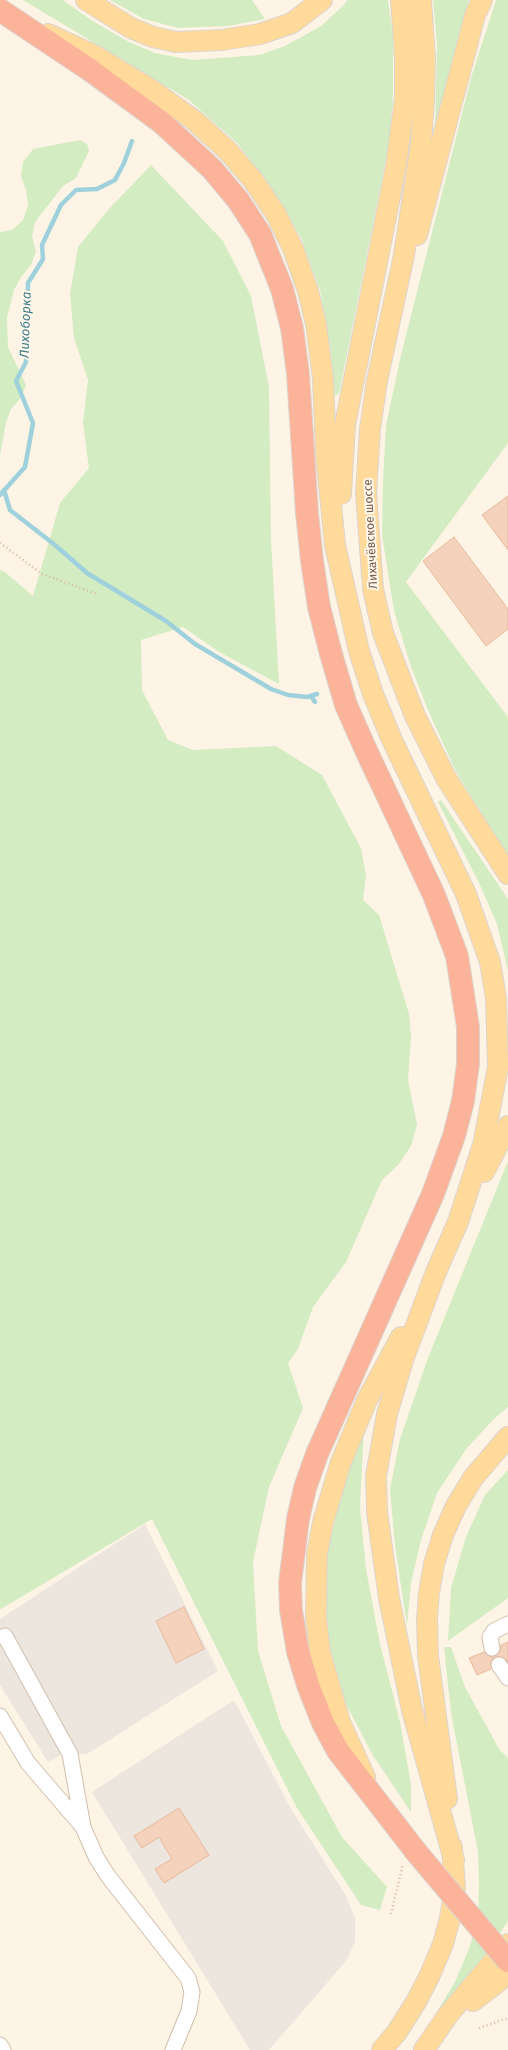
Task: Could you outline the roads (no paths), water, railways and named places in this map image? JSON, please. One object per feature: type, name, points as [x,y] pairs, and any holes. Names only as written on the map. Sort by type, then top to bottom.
[{"type":"highway","points":[[0,10],[19,21],[90,70],[161,122],[212,169],[238,200],[260,234],[282,289],[292,328],[298,374],[307,513],[312,561],[319,607],[330,654],[352,720],[434,895],[457,956],[468,1027],[468,1064],[463,1101],[454,1136],[433,1194],[317,1454],[301,1507],[292,1557],[290,1583],[298,1652],[308,1685],[323,1723],[338,1751],[376,1801],[409,1859],[508,1960]]},
{"type":"main road","points":[[86,0],[131,28],[153,37],[176,42],[222,40],[260,34],[292,22],[322,0]]},
{"type":"main road","points":[[344,582],[341,542],[341,498],[345,425],[397,158],[405,98],[405,57],[401,0]]},
{"type":"main road","points":[[393,309],[404,255],[422,129],[425,57],[421,0]]},
{"type":"main road","points":[[393,309],[423,214],[473,22],[482,0]]},
{"type":"main road","points":[[19,21],[94,55],[152,90],[195,121],[228,151],[253,180],[276,214],[294,251],[308,291],[316,324],[323,378],[330,500],[335,545],[356,638],[373,694],[392,740],[466,894],[479,928],[492,976],[497,1011],[498,1067],[483,1145],[458,1222]]},
{"type":"main road","name":"Лихачёвское шоссе","points":[[393,309],[377,380],[370,428],[367,478],[367,524],[373,589],[383,633],[415,716],[446,778],[508,874]]},
{"type":"main road","points":[[454,1860],[412,1710],[389,1598],[377,1512],[376,1483],[380,1447],[387,1414],[403,1360],[436,1272],[458,1222],[508,1126]]},
{"type":"main road","points":[[376,1801],[340,1722],[320,1652],[316,1617],[317,1554],[331,1492],[356,1426],[367,1400],[436,1272]]},
{"type":"main road","points":[[382,2050],[416,2002],[429,1977],[443,1944],[450,1918],[455,1888],[454,1860],[442,1754],[428,1656],[427,1619],[429,1592],[434,1564],[440,1542],[456,1506],[473,1478],[508,1437]]},
{"type":"main road","points":[[424,2050],[448,2015],[508,1944]]},
{"type":"main road","points":[[424,2050],[469,2004],[508,1974]]},
{"type":"lane","points":[[492,1648],[490,1637],[494,1631],[508,1624]]},
{"type":"lane","points":[[5,1636],[70,1754],[83,1827],[96,1856],[108,1876],[188,1978],[192,1992],[189,2011],[173,2050]]},
{"type":"lane","points":[[499,1666],[508,1678]]},
{"type":"lane","points":[[0,1716],[28,1763],[83,1827]]},
{"type":"lane","points":[[0,2045],[3,2050]]},
{"type":"waterway","name":"Лихоборка","points":[[0,495],[25,467],[33,423],[16,381],[26,362],[28,283],[43,259],[42,245],[61,205],[76,190],[97,189],[115,180],[124,163],[132,141]]},
{"type":"waterway","points":[[4,490],[10,510],[55,545],[87,573],[166,621],[195,644],[271,689],[288,695],[307,697],[317,694]]},
{"type":"waterway","points":[[311,696],[315,702]]}]
